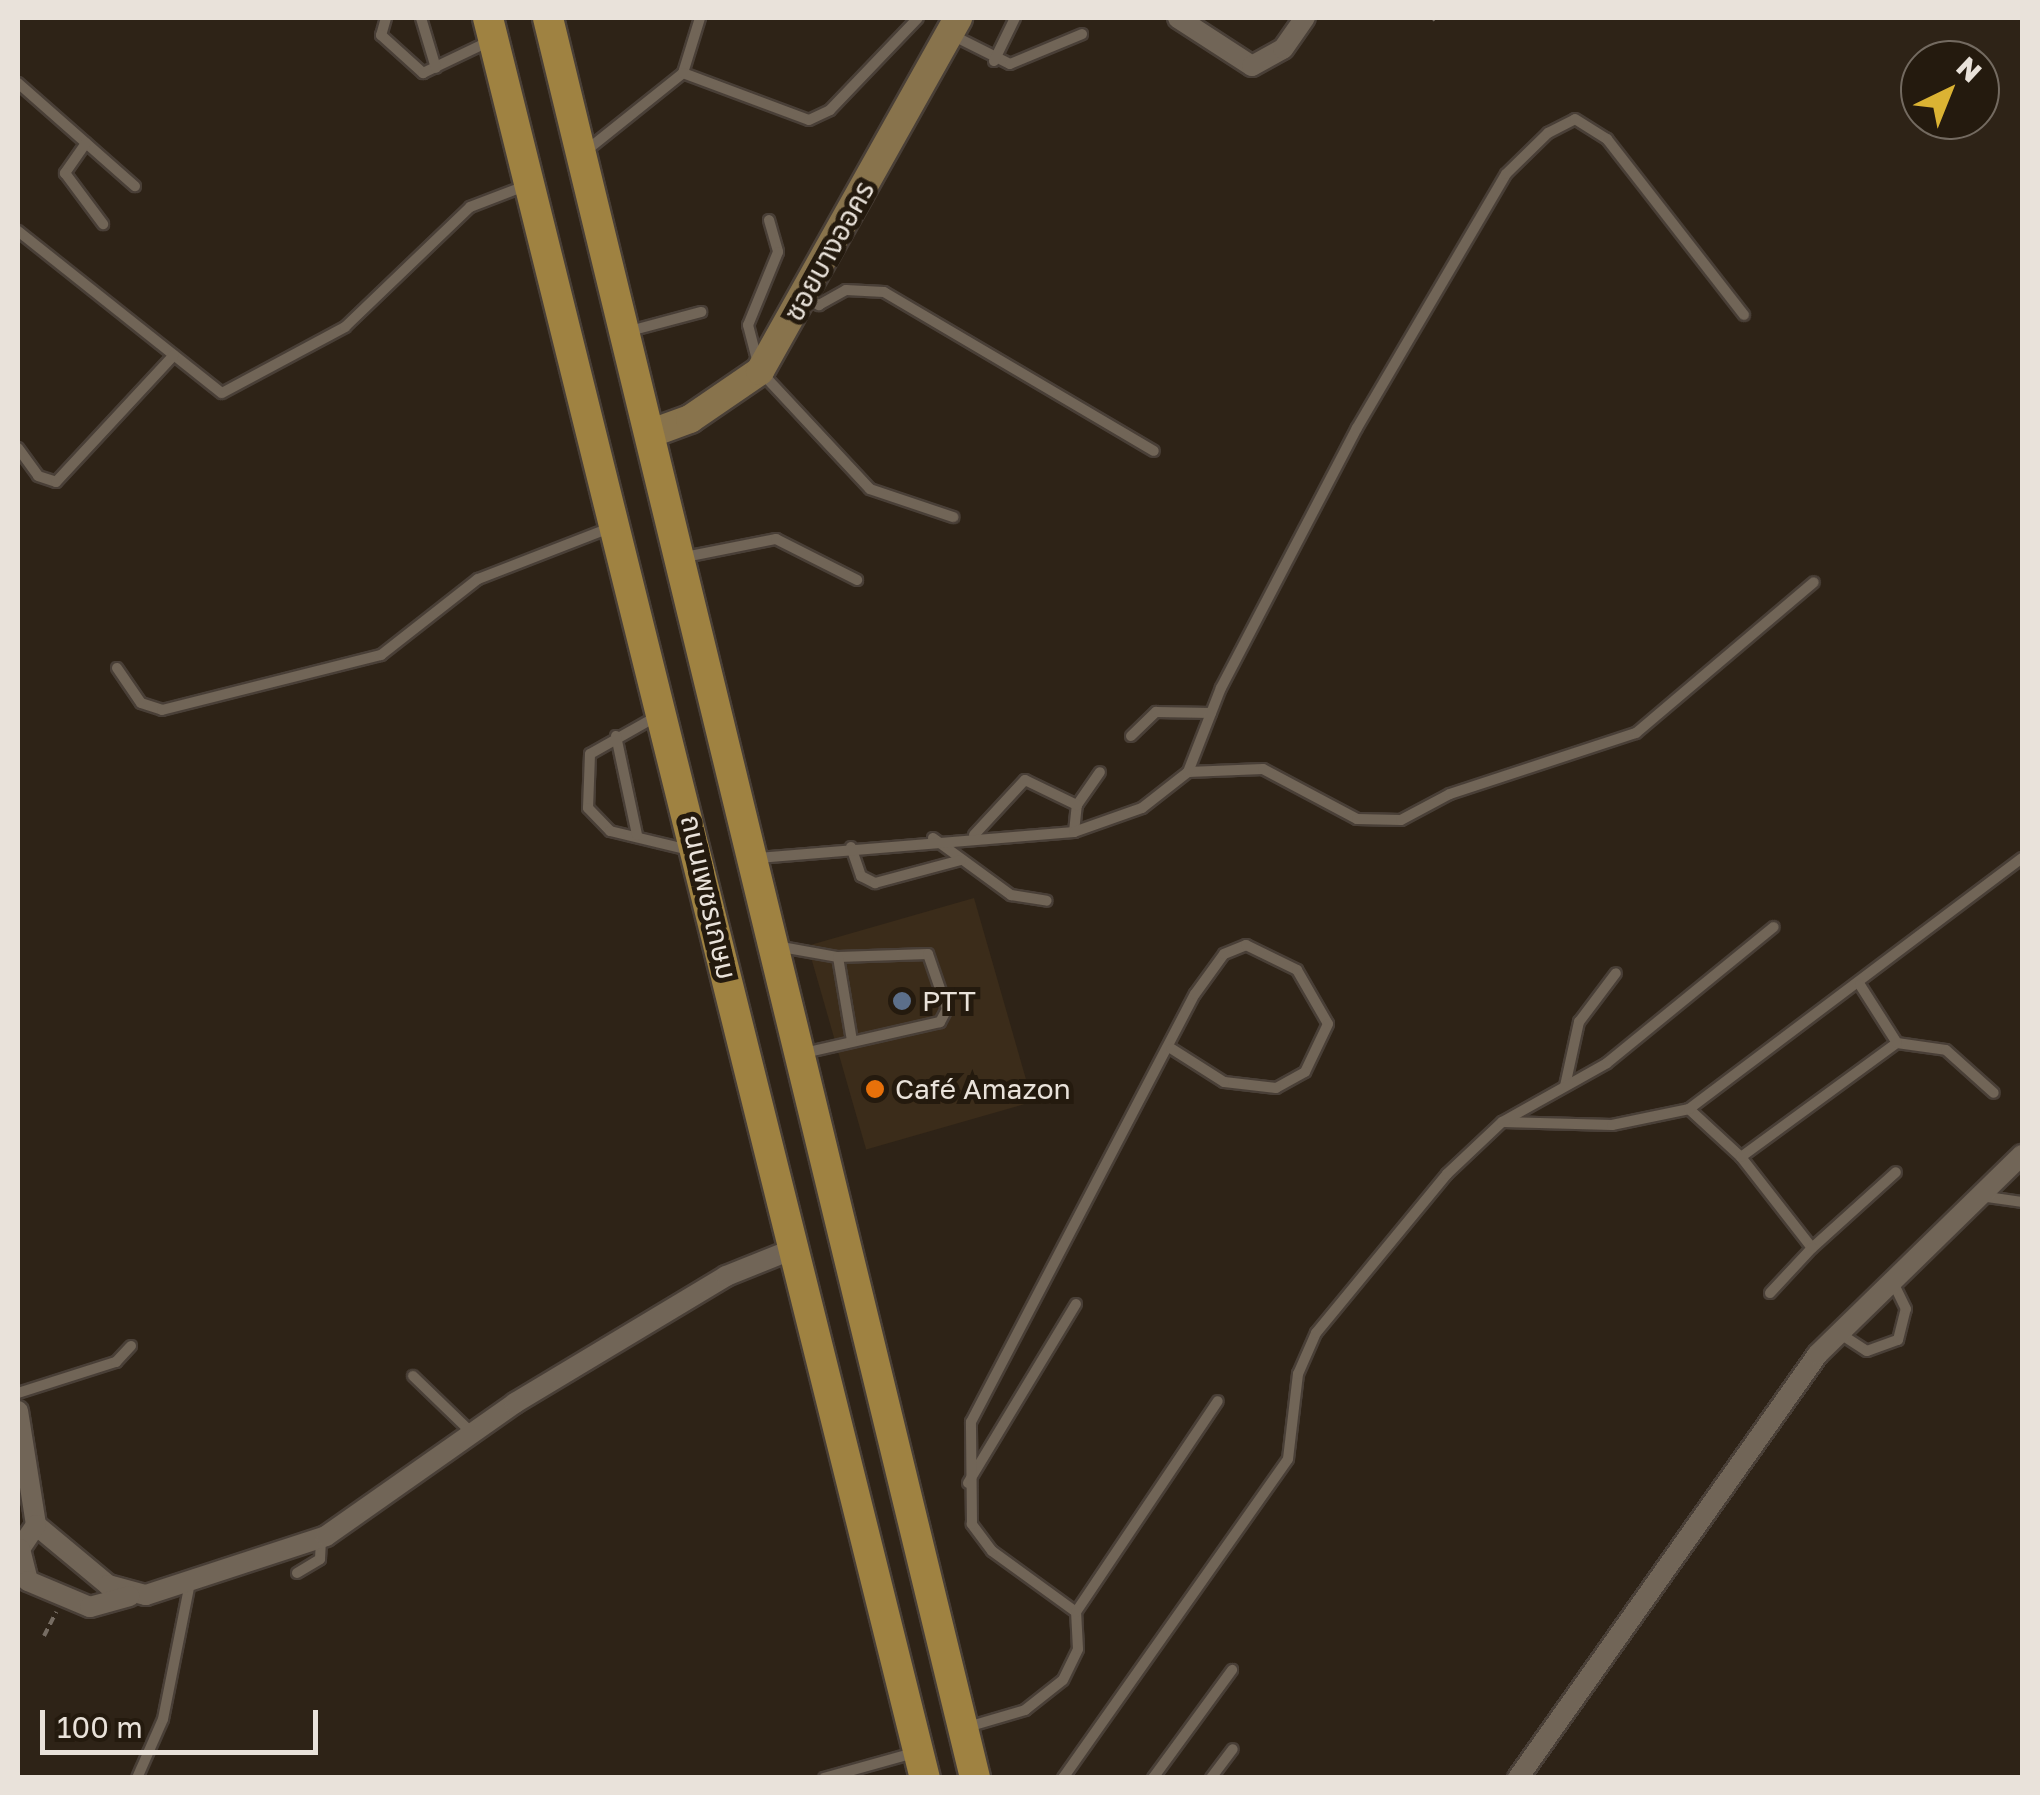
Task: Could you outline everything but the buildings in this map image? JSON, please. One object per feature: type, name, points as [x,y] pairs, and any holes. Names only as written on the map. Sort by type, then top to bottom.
[{"type":"main road","name":"ถนนเพชรเกษม","points":[[548,18],[975,1778]]},
{"type":"main road","name":"ถนนเพชรเกษม","points":[[490,28],[665,713],[922,1765]]},
{"type":"street","points":[[1178,18],[1252,66],[1283,49],[1305,18]]},
{"type":"street","name":"ซอยบางออคร","points":[[649,434],[690,420],[760,371],[954,26]]},
{"type":"street","points":[[1518,1778],[1710,1497],[1838,1333],[2022,1155]]},
{"type":"street","points":[[18,1411],[36,1524],[20,1549],[23,1574],[66,1601],[90,1608],[190,1582],[321,1538],[471,1432],[726,1276],[793,1249]]},
{"type":"street","points":[[36,1524],[130,1596]]},
{"type":"lane","points":[[386,18],[386,42],[416,70],[436,68],[490,28]]},
{"type":"lane","points":[[421,18],[436,68]]},
{"type":"lane","points":[[582,154],[683,73],[700,18]]},
{"type":"lane","points":[[683,73],[783,117],[810,120],[830,110],[918,18]]},
{"type":"lane","points":[[994,61],[1015,18]]},
{"type":"lane","points":[[954,26],[994,61],[1034,58],[1082,34]]},
{"type":"lane","points":[[18,83],[135,186]]},
{"type":"lane","points":[[752,859],[932,837],[1074,832],[1142,808],[1188,772],[1212,713],[1356,428],[1506,174],[1548,132],[1575,119],[1607,139],[1744,314]]},
{"type":"lane","points":[[86,143],[65,173],[104,224]]},
{"type":"lane","points":[[18,231],[212,388],[236,390],[362,314],[470,206],[530,184]]},
{"type":"lane","points":[[769,220],[778,252],[748,325],[760,371],[870,489],[952,516]]},
{"type":"lane","points":[[804,298],[819,305],[846,290],[884,292],[1154,451]]},
{"type":"lane","points":[[624,332],[701,312]]},
{"type":"lane","points":[[18,448],[38,476],[56,482],[174,355]]},
{"type":"lane","points":[[117,668],[141,703],[162,710],[382,654],[478,579],[617,524]]},
{"type":"lane","points":[[679,558],[776,539],[857,580]]},
{"type":"lane","points":[[1188,772],[1263,769],[1357,819],[1401,820],[1450,794],[1636,733],[1814,582]]},
{"type":"lane","points":[[1131,736],[1156,712],[1212,713]]},
{"type":"lane","points":[[665,713],[616,736],[585,761],[588,808],[600,827],[637,835],[677,851],[698,848]]},
{"type":"lane","points":[[616,736],[637,835]]},
{"type":"lane","points":[[1074,832],[1076,805],[1100,772]]},
{"type":"lane","points":[[974,834],[1025,780],[1076,805]]},
{"type":"lane","points":[[932,837],[1012,895],[1046,901]]},
{"type":"lane","points":[[851,847],[861,876],[874,883],[961,860]]},
{"type":"lane","points":[[1502,1122],[1612,1125],[1689,1109],[1860,985],[2022,858]]},
{"type":"lane","points":[[1063,1778],[1288,1458],[1298,1374],[1316,1333],[1502,1122],[1565,1086],[1774,927]]},
{"type":"lane","points":[[770,945],[838,957],[928,954],[946,1009],[940,1022],[797,1054]]},
{"type":"lane","points":[[1076,1612],[992,1551],[972,1524],[968,1484],[971,1422],[1172,1049],[1207,974],[1246,945],[1298,970],[1328,1024],[1306,1072],[1276,1088],[1224,1082],[1172,1049]]},
{"type":"lane","points":[[838,957],[852,1041]]},
{"type":"lane","points":[[1565,1086],[1579,1022],[1616,973]]},
{"type":"lane","points":[[1860,985],[1897,1043]]},
{"type":"lane","points":[[1741,1157],[1897,1043],[1946,1050],[1994,1094]]},
{"type":"lane","points":[[1689,1109],[1741,1157],[1812,1248]]},
{"type":"lane","points":[[1770,1293],[1812,1248],[1896,1172]]},
{"type":"lane","points":[[1980,1196],[2022,1202]]},
{"type":"lane","points":[[1838,1333],[1867,1351],[1898,1340],[1906,1309],[1892,1281]]},
{"type":"lane","points":[[968,1484],[1076,1304]]},
{"type":"lane","points":[[18,1394],[116,1362],[131,1346]]},
{"type":"lane","points":[[413,1376],[471,1432]]},
{"type":"lane","points":[[963,1728],[1025,1710],[1063,1680],[1078,1649],[1076,1612],[1218,1401]]},
{"type":"lane","points":[[297,1572],[320,1559],[321,1538]]},
{"type":"lane","points":[[137,1778],[163,1719],[190,1582]]},
{"type":"lane","points":[[1153,1778],[1232,1670]]},
{"type":"lane","points":[[1211,1778],[1233,1749]]},
{"type":"lane","points":[[824,1778],[922,1765]]},
{"type":"path","points":[[44,1636],[66,1601]]},
{"type":"shaded area","name":"PTT","points":[[974,898],[1032,1102],[866,1149],[808,946]]},
{"type":"place","name":"PTT","points":[[902,1001]]},
{"type":"place","name":"Café Amazon","points":[[875,1089]]}]
